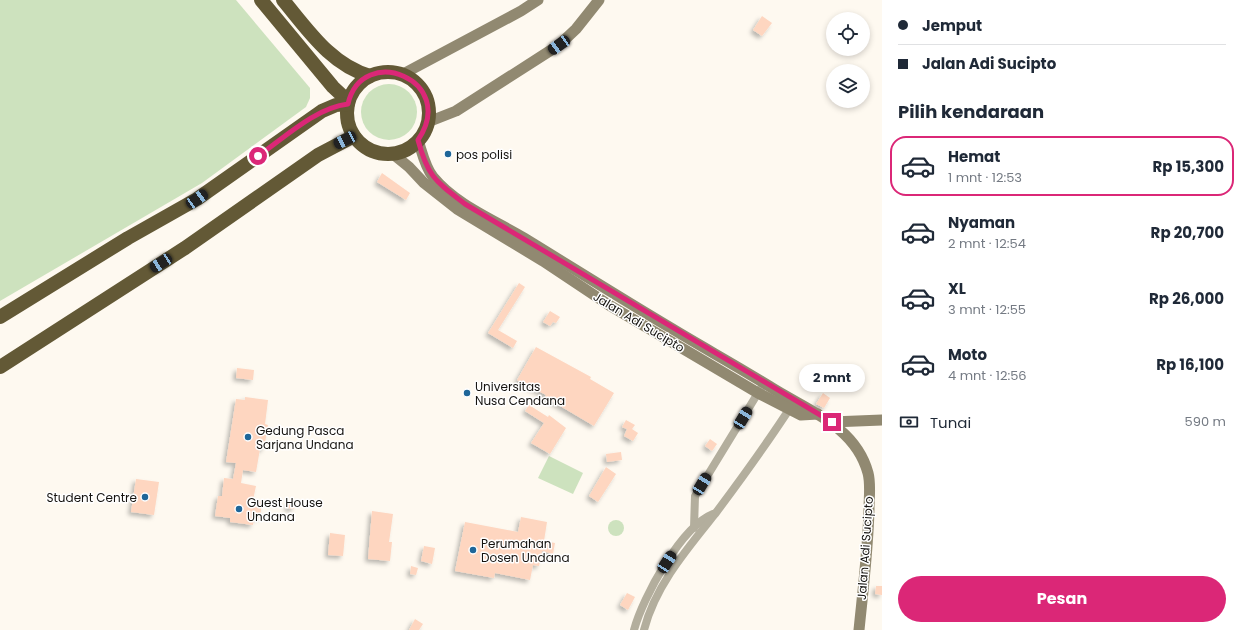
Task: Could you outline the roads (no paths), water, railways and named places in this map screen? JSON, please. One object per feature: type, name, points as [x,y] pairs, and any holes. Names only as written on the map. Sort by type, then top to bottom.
[{"type":"highway","points":[[261,0],[333,87],[348,102]]},
{"type":"highway","points":[[283,0],[316,40],[342,63],[370,76]]},
{"type":"highway","points":[[381,72],[403,74],[415,82],[424,94],[428,107],[428,122],[418,140],[411,146],[393,154],[378,153],[364,146],[354,136],[349,126],[347,115],[348,102],[353,91],[360,82],[370,76],[381,72]]},
{"type":"highway","points":[[0,316],[128,238],[197,199],[322,111],[348,102]]},
{"type":"highway","points":[[0,367],[185,248],[318,155],[354,136]]},
{"type":"main road","points":[[428,122],[456,112],[559,45],[576,29],[599,0]]},
{"type":"main road","points":[[403,74],[536,1]]},
{"type":"main road","name":"Jalan Adi Sucipto","points":[[418,140],[432,177],[465,204],[764,383],[792,405],[801,415],[819,414],[832,422],[848,438],[863,459],[868,474],[868,536],[859,630]]},
{"type":"main road","name":"Jalan Adi Sucipto","points":[[393,154],[409,167],[424,183],[457,209],[543,261],[609,305],[758,393],[792,405]]},
{"type":"main road","points":[[832,422],[882,420]]},
{"type":"street","points":[[694,528],[696,496],[764,383]]},
{"type":"street","points":[[716,513],[706,517],[682,540],[646,596],[634,627],[644,629],[651,607],[683,554],[716,513],[792,405]]},
{"type":"street","points":[[675,550],[683,554]]},
{"type":"place","name":"pos polisi","points":[[448,154]]},
{"type":"place","name":"Universitas Nusa Cendana","points":[[467,393]]},
{"type":"place","name":"Gedung Pasca Sarjana Undana","points":[[248,437]]},
{"type":"place","name":"Student Centre","points":[[145,497]]},
{"type":"place","name":"Guest House Undana","points":[[239,509]]},
{"type":"place","name":"Perumahan Dosen Undana","points":[[473,550]]}]
